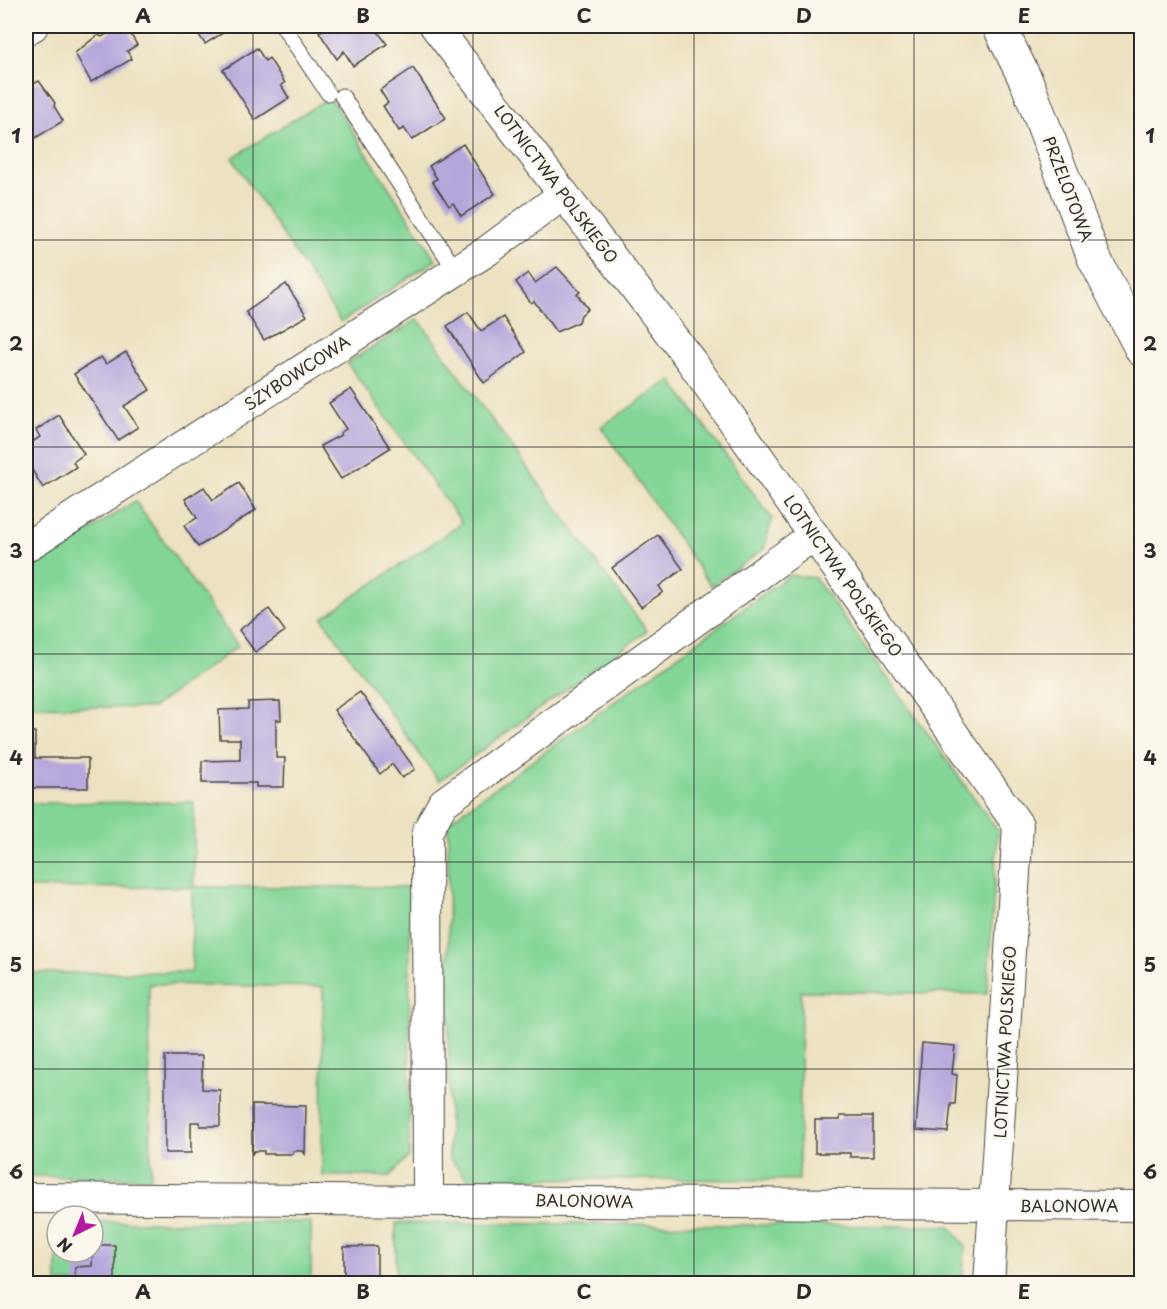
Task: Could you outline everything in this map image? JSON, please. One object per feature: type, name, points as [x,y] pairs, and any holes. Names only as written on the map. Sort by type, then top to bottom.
[{"type":"street","points":[[26,30],[33,26]]},
{"type":"street","name":"LOTNICTWA POLSKIEGO","points":[[435,26],[691,361],[1018,825],[989,1284]]},
{"type":"street","name":"PRZELOTOWA","points":[[999,26],[1028,85],[1094,258],[1142,350]]},
{"type":"street","name":"SZYBOWCOWA","points":[[26,547],[456,271],[520,228],[564,194]]},
{"type":"street","points":[[428,1199],[427,832],[443,803],[814,535]]},
{"type":"street","name":"BALONOWA","points":[[26,1198],[428,1199],[1142,1206]]},
{"type":"lane","points":[[283,26],[335,94],[456,271]]},
{"type":"green space","points":[[330,97],[436,260],[341,322],[232,158]]},
{"type":"green space","points":[[418,319],[647,631],[439,781],[322,618],[462,523],[347,363]]},
{"type":"green space","points":[[671,380],[772,519],[764,549],[711,586],[601,427]]},
{"type":"green space","points":[[135,501],[238,646],[152,708],[26,706],[26,573]]},
{"type":"green space","points":[[790,575],[815,578],[998,831],[987,994],[801,991],[799,1180],[467,1178],[449,1158],[448,822]]},
{"type":"green space","points":[[194,802],[194,887],[410,887],[409,1156],[390,1176],[322,1176],[323,987],[149,984],[151,1178],[26,1176],[26,973],[192,972],[192,887],[26,888],[26,803]]},
{"type":"green space","points":[[105,1222],[311,1222],[311,1283],[57,1283],[57,1264],[105,1264]]},
{"type":"green space","points":[[396,1223],[949,1226],[965,1245],[962,1283],[396,1283]]},
{"type":"building","points":[[126,26],[137,45],[127,51],[132,59],[91,82],[75,53],[98,35],[102,37],[110,32],[108,29]]},
{"type":"building","points":[[193,26],[234,26],[205,44]]},
{"type":"building","points":[[327,26],[374,26],[387,44],[353,66],[344,51],[337,59],[319,32]]},
{"type":"building","points":[[257,48],[265,61],[269,58],[285,83],[281,85],[289,98],[255,120],[223,70]]},
{"type":"building","points":[[413,68],[446,118],[412,140],[404,128],[399,131],[383,106],[388,103],[380,90]]},
{"type":"building","points":[[39,81],[55,103],[54,106],[63,121],[29,142],[26,136],[26,88]]},
{"type":"building","points":[[463,144],[495,194],[461,216],[453,203],[449,206],[432,181],[437,179],[429,166]]},
{"type":"building","points":[[557,267],[580,292],[577,294],[588,309],[581,315],[579,322],[556,332],[534,301],[531,303],[516,282],[528,273],[535,283]]},
{"type":"building","points":[[286,284],[307,316],[264,340],[246,312]]},
{"type":"building","points":[[468,312],[481,331],[503,317],[526,352],[484,383],[447,326]]},
{"type":"building","points":[[126,352],[150,390],[124,406],[138,427],[118,440],[74,374],[101,357],[106,364]]},
{"type":"building","points":[[351,389],[390,448],[341,479],[320,446],[341,435],[340,433],[346,429],[329,403]]},
{"type":"building","points":[[59,415],[84,454],[73,462],[76,467],[43,488],[26,460],[30,456],[26,446],[40,437],[36,430]]},
{"type":"building","points":[[239,483],[256,510],[198,547],[184,526],[197,518],[185,499],[204,487],[213,500]]},
{"type":"building","points":[[658,535],[683,569],[659,586],[663,592],[641,607],[612,568]]},
{"type":"building","points":[[269,609],[285,631],[255,652],[239,630]]},
{"type":"building","points":[[360,692],[415,769],[402,778],[392,764],[380,774],[334,710]]},
{"type":"building","points":[[280,701],[281,720],[276,720],[276,758],[285,758],[284,787],[256,787],[256,783],[202,783],[202,761],[240,760],[240,739],[220,739],[219,710],[248,709],[248,702]]},
{"type":"building","points":[[26,732],[35,732],[35,758],[88,758],[88,788],[26,788]]},
{"type":"building","points":[[922,1043],[955,1046],[952,1074],[957,1075],[955,1104],[951,1104],[948,1132],[916,1130]]},
{"type":"building","points":[[165,1056],[202,1056],[202,1089],[220,1090],[220,1126],[200,1126],[200,1122],[191,1122],[191,1153],[165,1153]]},
{"type":"building","points":[[252,1105],[306,1106],[305,1154],[303,1151],[293,1151],[293,1154],[264,1154],[264,1151],[254,1151],[252,1154]]},
{"type":"building","points":[[840,1116],[873,1116],[873,1157],[850,1157],[850,1153],[815,1153],[815,1120],[840,1120]]},
{"type":"building","points":[[105,1245],[115,1245],[115,1284],[75,1284],[75,1267],[92,1266],[92,1264],[105,1264]]},
{"type":"building","points":[[377,1246],[377,1284],[344,1284],[344,1247]]}]
